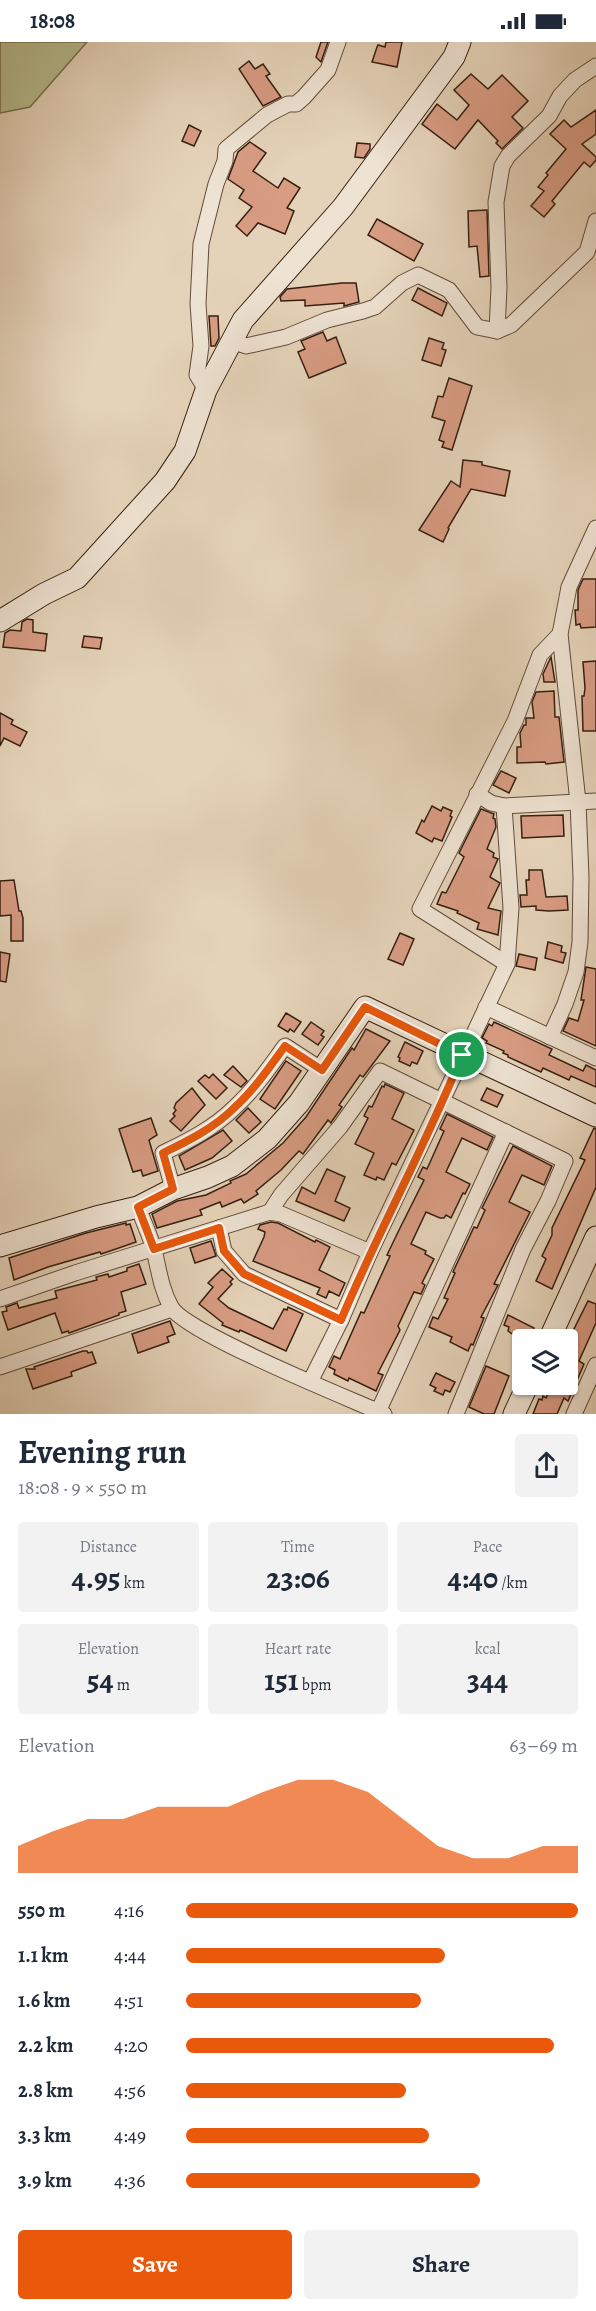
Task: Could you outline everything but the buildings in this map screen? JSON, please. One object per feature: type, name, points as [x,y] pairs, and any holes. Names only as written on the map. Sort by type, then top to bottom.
[{"type":"street","points":[[206,390],[197,375],[201,346],[198,304],[201,244],[216,184],[225,161],[226,149],[267,115],[288,104],[296,104],[304,97],[328,70],[338,42]]},
{"type":"street","points":[[0,621],[44,594],[77,578],[165,481],[185,451],[206,390],[243,320],[343,207],[454,57],[460,42]]},
{"type":"street","points":[[497,330],[499,278],[496,202],[502,166],[508,156],[549,116],[560,96],[575,80],[596,66]]},
{"type":"street","points":[[231,341],[246,346],[286,337],[327,320],[375,307],[402,283],[418,275],[449,290],[477,327],[497,330],[511,325],[587,252],[596,221]]},
{"type":"street","points":[[550,1037],[576,972],[580,942],[581,877],[578,802],[560,634],[569,587],[596,528]]},
{"type":"street","points":[[507,964],[420,909],[515,721],[540,655],[560,634]]},
{"type":"street","points":[[477,794],[491,803],[504,806],[596,801]]},
{"type":"street","points":[[310,1382],[443,1102],[462,1055],[507,964],[511,908],[504,806]]},
{"type":"street","points":[[0,1246],[138,1207],[173,1189],[232,1166],[267,1139],[299,1103],[365,1007],[462,1055],[595,1112]]},
{"type":"street","points":[[486,1007],[596,1058]]},
{"type":"street","points":[[173,1189],[163,1153],[195,1137],[234,1109],[260,1080],[285,1046],[322,1070]]},
{"type":"street","points":[[270,1212],[281,1195],[340,1127],[380,1071],[565,1161],[548,1201],[523,1249],[456,1414]]},
{"type":"street","points":[[138,1207],[154,1249],[158,1276],[172,1309],[196,1328],[380,1413],[506,1132]]},
{"type":"street","points":[[0,1299],[270,1212],[281,1214],[370,1252]]},
{"type":"street","points":[[219,1228],[224,1251],[244,1274],[341,1320]]},
{"type":"street","points":[[554,1329],[596,1237]]},
{"type":"street","points":[[0,1367],[172,1309]]},
{"type":"street","points":[[574,1414],[596,1365]]},
{"type":"street","points":[[514,1414],[523,1395]]},
{"type":"green space","points":[[0,42],[87,42],[30,107],[0,113]]},
{"type":"route","points":[[365,1007],[462,1055],[443,1102],[370,1252],[341,1320],[244,1274],[224,1251],[219,1228],[154,1249],[138,1207],[173,1189],[163,1153],[195,1137],[234,1109],[260,1080],[285,1046],[322,1070],[365,1007]]}]
